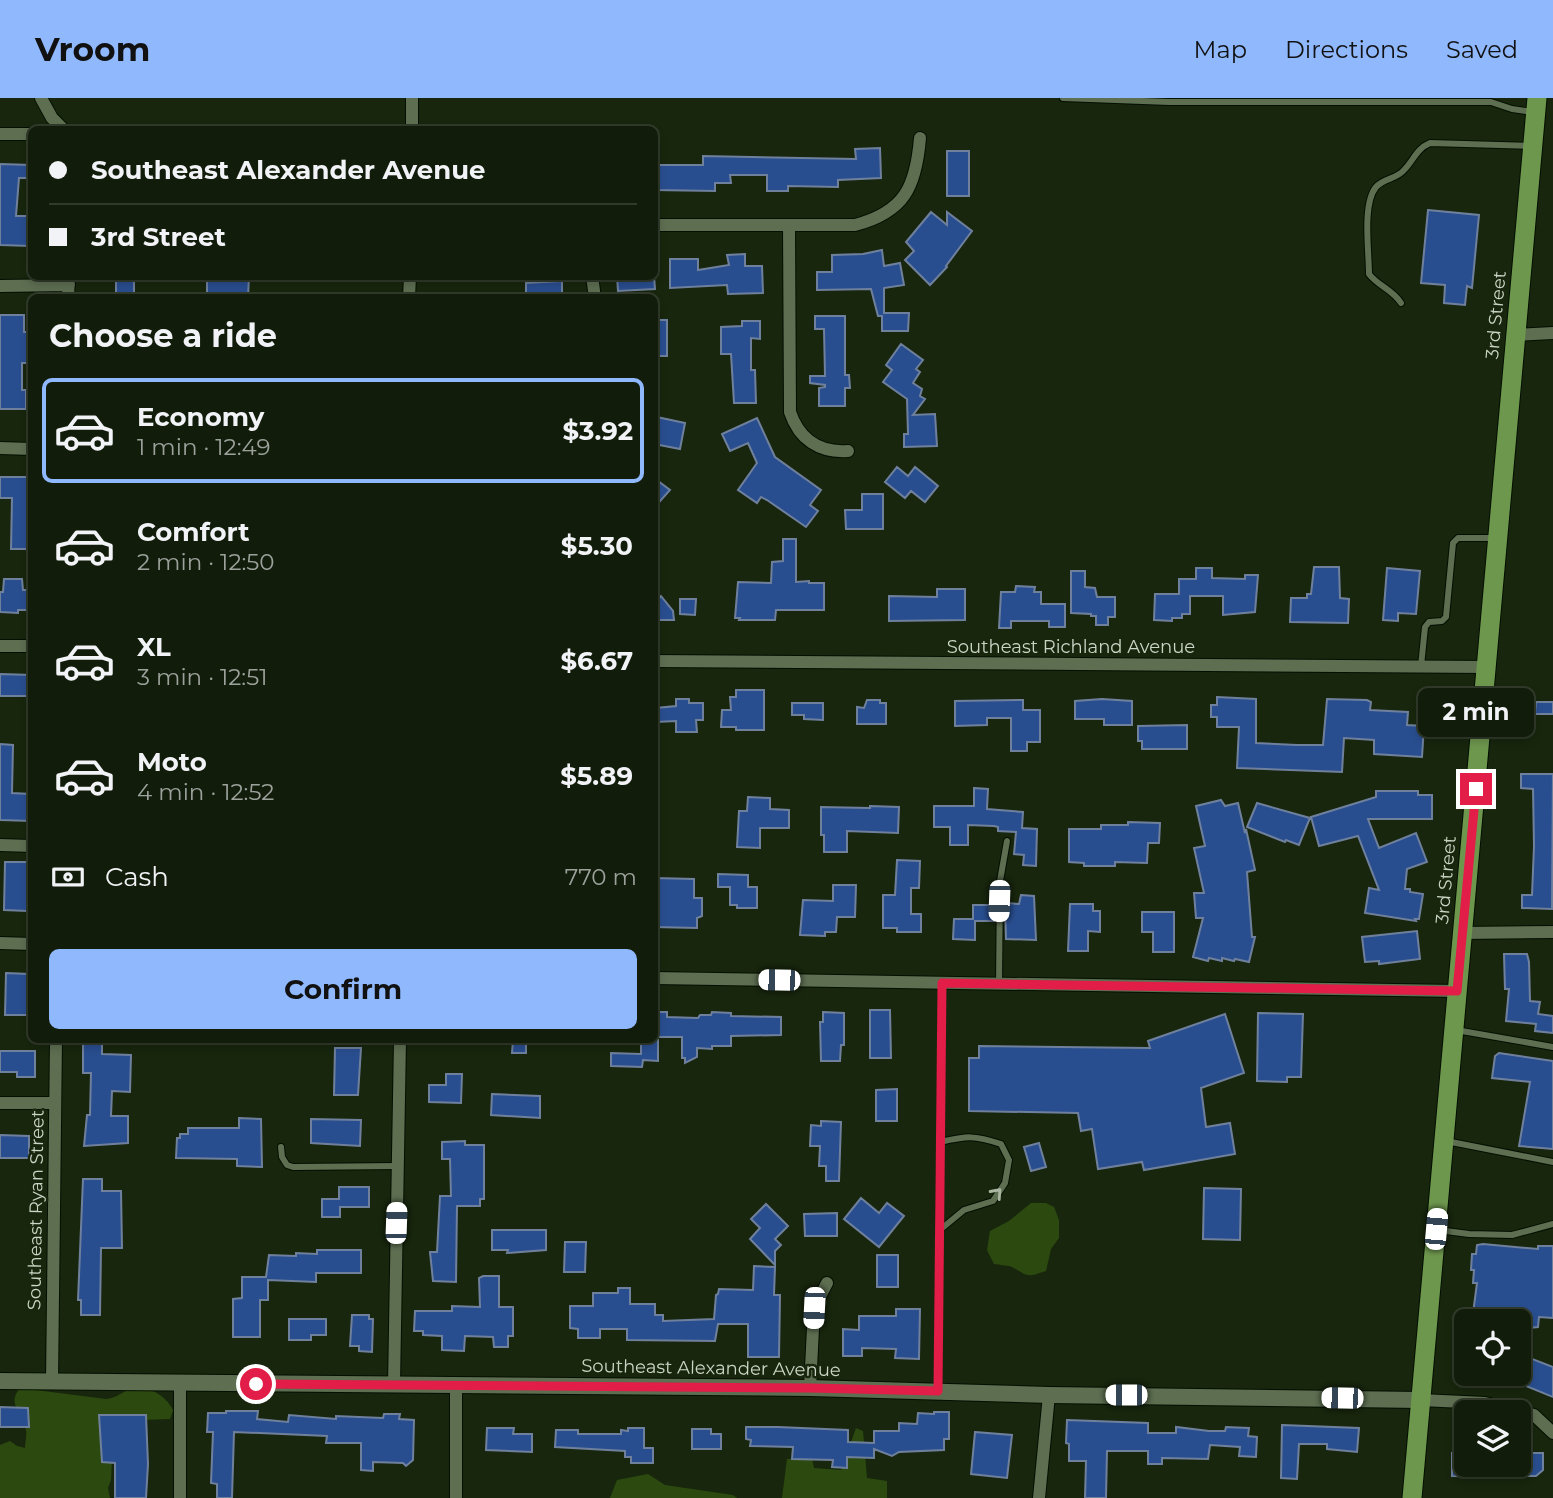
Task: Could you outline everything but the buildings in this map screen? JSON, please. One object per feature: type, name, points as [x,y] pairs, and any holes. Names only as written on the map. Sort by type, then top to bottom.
[{"type":"highway","name":"3rd Street","points":[[1412,1498],[1536,105]]},
{"type":"street","points":[[41,98],[52,118],[60,126]]},
{"type":"street","points":[[412,98],[412,126]]},
{"type":"street","points":[[0,134],[28,134]]},
{"type":"street","points":[[658,225],[855,225],[872,220],[890,211],[905,197],[914,178],[920,138]]},
{"type":"street","points":[[789,225],[790,412],[794,422],[811,443],[827,450],[848,451]]},
{"type":"street","points":[[0,286],[69,286]]},
{"type":"street","points":[[1515,335],[1553,333]]},
{"type":"street","points":[[0,448],[28,449]]},
{"type":"street","points":[[0,646],[28,646]]},
{"type":"street","name":"Southeast Richland Avenue","points":[[658,661],[1487,667]]},
{"type":"street","points":[[0,845],[28,845]]},
{"type":"street","points":[[1462,933],[1553,932]]},
{"type":"street","points":[[0,943],[28,944]]},
{"type":"street","points":[[658,978],[1457,991]]},
{"type":"street","name":"Southeast Ryan Street","points":[[52,1382],[56,1043]]},
{"type":"street","points":[[394,1385],[400,1043]]},
{"type":"street","points":[[0,1103],[55,1103]]},
{"type":"street","points":[[810,1388],[814,1308],[827,1283]]},
{"type":"street","name":"Southeast Alexander Avenue","points":[[0,1381],[810,1388],[1049,1395],[1421,1400]]},
{"type":"street","points":[[180,1384],[180,1498]]},
{"type":"street","points":[[456,1386],[456,1498]]},
{"type":"street","points":[[1039,1498],[1049,1395]]},
{"type":"street","points":[[1421,1400],[1485,1403],[1534,1415],[1553,1433]]},
{"type":"lane","points":[[1063,98],[1169,102],[1491,100],[1512,109],[1536,105]]},
{"type":"lane","points":[[1401,303],[1395,294],[1369,274],[1368,214],[1371,196],[1377,187],[1399,175],[1422,147],[1430,144],[1532,146]]},
{"type":"lane","points":[[1422,666],[1425,627],[1429,622],[1442,621],[1446,617],[1453,543],[1458,538],[1497,538]]},
{"type":"lane","points":[[999,984],[1000,881],[1007,841]]},
{"type":"lane","points":[[938,1391],[942,983]]},
{"type":"lane","points":[[1454,1029],[1553,1047]]},
{"type":"lane","points":[[940,1142],[968,1136],[986,1139],[1001,1144],[1009,1160],[1005,1184],[993,1201],[964,1210],[941,1229]]},
{"type":"lane","points":[[1444,1141],[1553,1163]]},
{"type":"lane","points":[[281,1147],[282,1157],[287,1165],[293,1167],[397,1166]]},
{"type":"lane","points":[[1436,1229],[1469,1234],[1511,1235],[1553,1223]]},
{"type":"green space","points":[[1031,1203],[1046,1203],[1054,1207],[1059,1220],[1059,1238],[1051,1249],[1046,1271],[1030,1275],[1010,1266],[994,1264],[987,1250],[990,1231],[1009,1221]]},
{"type":"green space","points":[[20,1388],[106,1399],[135,1388],[148,1389],[160,1395],[173,1410],[170,1419],[141,1420],[112,1460],[108,1488],[110,1498],[0,1498],[0,1445],[10,1441],[25,1448],[26,1430],[15,1404]]},
{"type":"green space","points":[[856,1428],[863,1431],[867,1478],[887,1481],[887,1498],[782,1498],[787,1459],[812,1458],[814,1468],[841,1470]]},
{"type":"green space","points":[[648,1474],[665,1485],[733,1495],[737,1498],[610,1498],[617,1480]]},
{"type":"route","points":[[256,1384],[938,1391],[942,983],[1457,991],[1476,789]]}]
